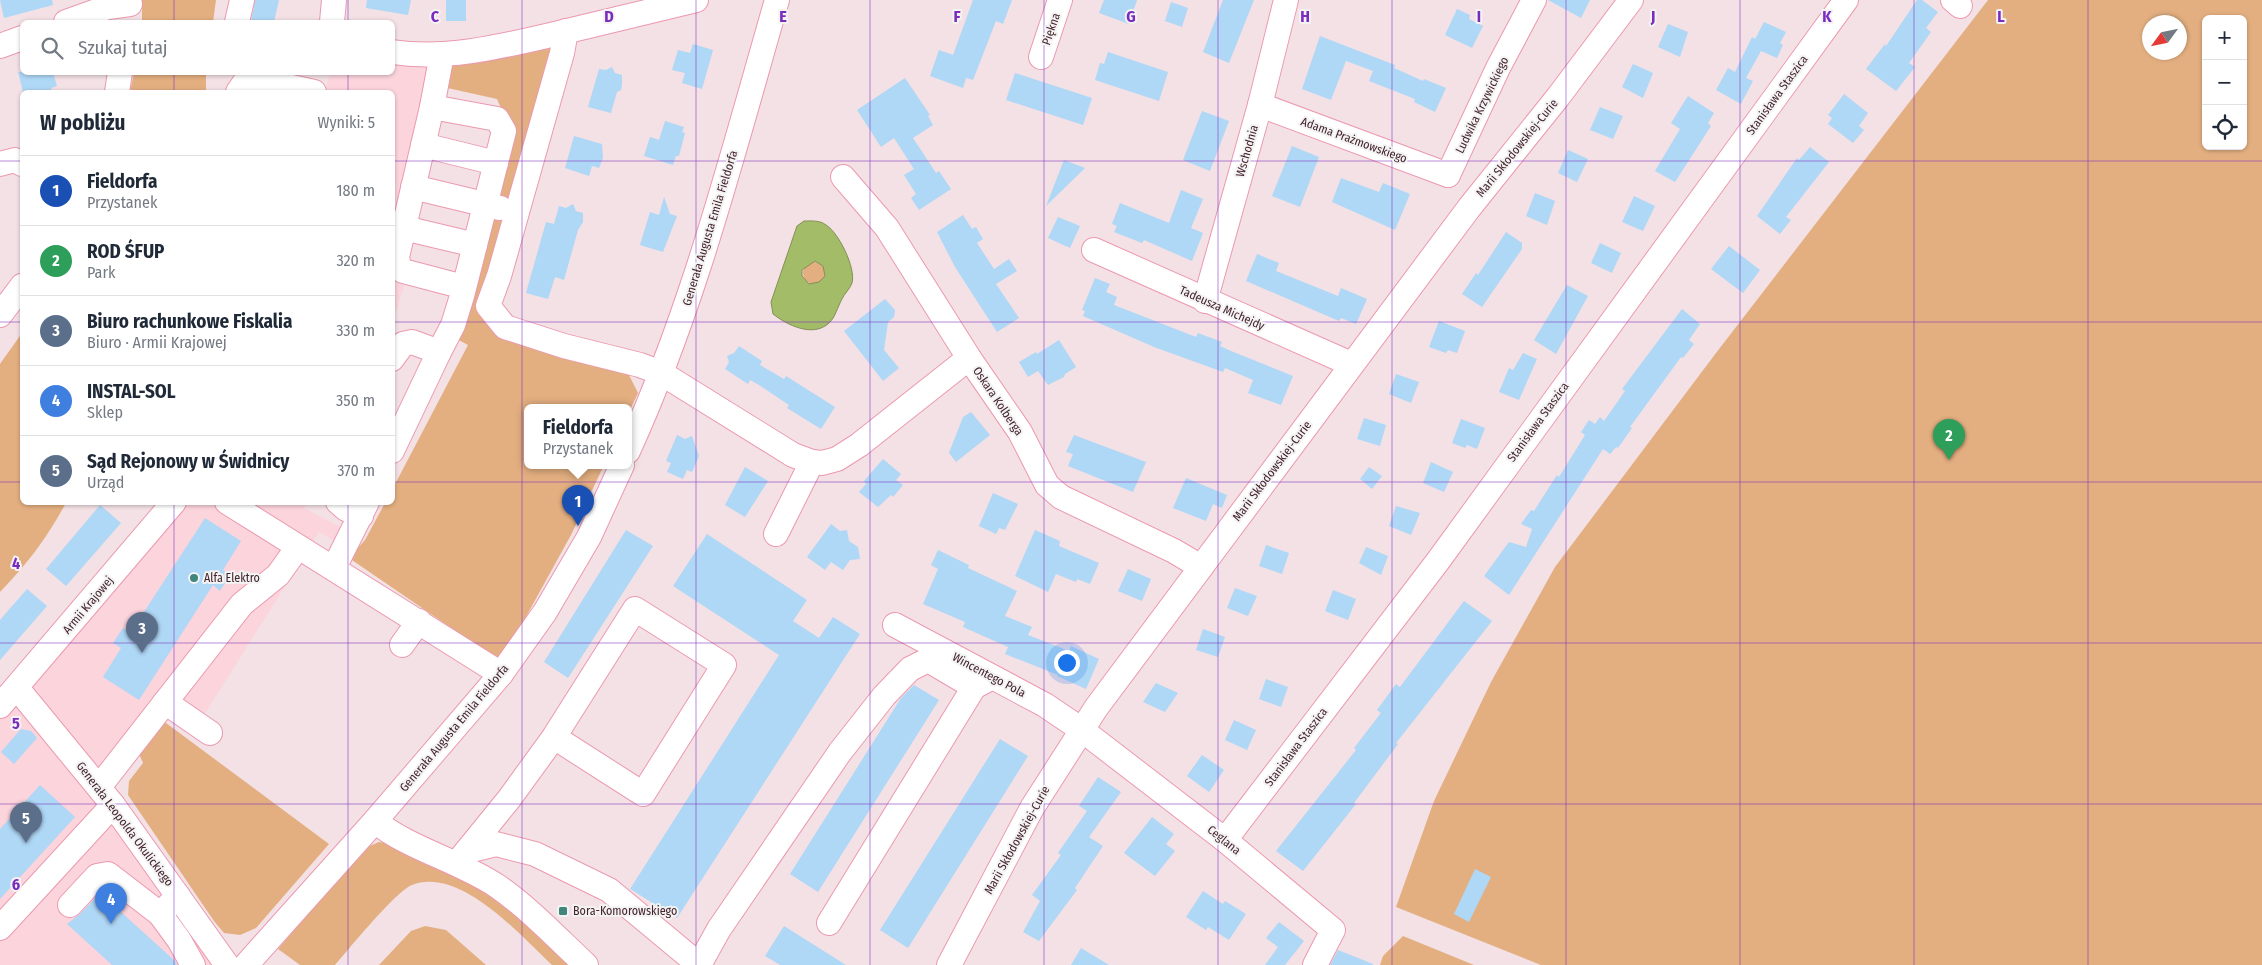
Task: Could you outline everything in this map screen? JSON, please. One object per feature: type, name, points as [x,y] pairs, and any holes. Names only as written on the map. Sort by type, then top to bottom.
[{"type":"street","points":[[237,20],[242,0]]},
{"type":"street","points":[[332,20],[334,0]]},
{"type":"street","points":[[395,52],[413,55],[442,54],[494,48],[696,0]]},
{"type":"street","name":"Generała Augusta Emila Fieldorfa","points":[[632,442],[684,313],[777,0]]},
{"type":"street","name":"Piękna","points":[[1041,57],[1060,0]]},
{"type":"street","name":"Wschodnia","points":[[1205,301],[1260,105],[1286,0]]},
{"type":"street","name":"Ludwika Krzywickiego","points":[[1448,175],[1498,68],[1534,0]]},
{"type":"street","name":"Marii Skłodowskiej-Curie","points":[[949,965],[1032,808],[1082,730],[1351,364],[1411,288],[1469,208],[1558,97],[1631,0]]},
{"type":"street","name":"Stanisława Staszica","points":[[1224,840],[1438,561],[1846,0]]},
{"type":"street","points":[[72,20],[108,7],[129,9]]},
{"type":"street","points":[[566,31],[562,53],[488,306],[505,327],[564,346],[640,365],[661,373],[793,454],[812,462],[822,463],[837,459],[859,444],[969,358]]},
{"type":"street","points":[[0,46],[20,39]]},
{"type":"street","points":[[442,54],[397,257],[399,267],[404,270],[464,287]]},
{"type":"street","points":[[117,90],[120,75]]},
{"type":"street","points":[[316,90],[320,75]]},
{"type":"street","points":[[239,90],[245,82],[256,80],[305,90]]},
{"type":"street","name":"Adama Prażmowskiego","points":[[1260,105],[1448,175]]},
{"type":"street","points":[[395,445],[453,325],[504,130],[497,119],[432,106]]},
{"type":"street","points":[[423,145],[496,163]]},
{"type":"street","points":[[0,164],[15,160],[20,163]]},
{"type":"street","points":[[1448,175],[1469,208]]},
{"type":"street","name":"Oskara Kolberga","points":[[843,178],[887,228],[969,358],[1020,432],[1047,485],[1061,497],[1174,551],[1200,567]]},
{"type":"street","points":[[413,187],[517,211]]},
{"type":"street","points":[[404,228],[475,245]]},
{"type":"street","name":"Tadeusza Michejdy","points":[[1094,250],[1205,301],[1351,364]]},
{"type":"street","points":[[0,315],[20,289]]},
{"type":"street","points":[[395,355],[403,344],[412,342],[440,352]]},
{"type":"street","points":[[776,534],[812,462]]},
{"type":"street","name":"Generała Augusta Emila Fieldorfa","points":[[246,965],[375,821],[501,674],[545,612],[584,544],[620,469]]},
{"type":"street","name":"Armii Krajowej","points":[[0,706],[171,505]]},
{"type":"street","points":[[232,505],[501,674]]},
{"type":"street","points":[[341,505],[346,510],[364,509]]},
{"type":"street","points":[[334,568],[364,509]]},
{"type":"street","points":[[98,787],[242,604],[278,575],[298,547]]},
{"type":"street","points":[[462,857],[509,799],[554,738],[635,609],[724,665],[643,794],[554,738]]},
{"type":"street","points":[[402,646],[419,621]]},
{"type":"street","name":"Wincentego Pola","points":[[894,625],[983,682],[1045,705],[1082,730]]},
{"type":"street","points":[[462,857],[496,844],[535,854],[609,890],[699,965],[720,928],[840,752],[884,696],[910,669],[928,660],[983,682],[829,923]]},
{"type":"street","name":"Generała Leopolda Okulickiego","points":[[17,688],[113,805],[227,965]]},
{"type":"street","points":[[165,702],[210,733]]},
{"type":"street","name":"Ceglana","points":[[1082,730],[1224,840],[1333,930],[1315,965]]},
{"type":"street","points":[[0,928],[113,805]]},
{"type":"street","points":[[375,821],[388,832],[462,857],[586,965]]},
{"type":"street","points":[[70,906],[98,876],[108,874],[160,914],[179,940],[193,965]]},
{"type":"street","points":[[160,914],[178,896]]},
{"type":"shaded area","points":[[142,0],[216,0],[213,20],[142,20]]},
{"type":"shaded area","points":[[1988,0],[2262,0],[2262,965],[1541,965],[1396,907],[1434,801],[1491,682],[1555,567],[1716,353]]},
{"type":"shaded area","points":[[565,38],[510,210],[487,198],[510,129],[497,99],[443,87],[441,62]]},
{"type":"shaded area","points":[[395,60],[430,65],[395,231],[395,90],[326,90],[329,75],[395,75]]},
{"type":"shaded area","points":[[134,75],[206,75],[206,90],[130,90]]},
{"type":"shaded area","points":[[485,205],[515,217],[488,306],[500,334],[625,367],[638,393],[632,406],[632,404],[524,404],[524,469],[602,469],[571,535],[501,662],[349,558],[365,540],[384,505],[395,505],[395,484],[468,345],[455,338]]},
{"type":"shaded area","points":[[804,221],[818,222],[824,223],[831,229],[845,251],[853,277],[850,287],[829,323],[823,327],[808,330],[793,326],[773,314],[771,302],[797,226]],"holes":[[[815,261],[823,266],[825,276],[819,282],[809,284],[802,276],[802,270]]]},
{"type":"shaded area","points":[[814,262],[822,265],[825,273],[822,281],[814,284],[806,281],[803,273],[806,265]]},
{"type":"shaded area","points":[[395,278],[404,286],[395,315]]},
{"type":"shaded area","points":[[20,336],[20,505],[65,505],[36,550],[0,592],[0,364]]},
{"type":"shaded area","points":[[180,505],[305,505],[304,508],[360,537],[354,552],[319,532],[192,734],[165,716],[109,786],[236,965],[0,965],[0,716]]},
{"type":"shaded area","points":[[162,720],[329,844],[256,928],[240,935],[224,933],[214,921],[128,795],[129,781],[143,763],[137,749]]},
{"type":"shaded area","points":[[379,842],[391,844],[469,881],[515,912],[574,965],[552,965],[507,922],[488,907],[469,894],[450,885],[431,882],[412,885],[404,890],[361,934],[335,965],[300,965],[278,949],[365,848]]},
{"type":"shaded area","points":[[425,926],[446,930],[486,965],[379,965],[411,931]]},
{"type":"shaded area","points":[[1403,936],[1474,965],[1380,965],[1383,956]]},
{"type":"building","points":[[0,0],[52,0],[53,5],[4,18]]},
{"type":"building","points":[[255,0],[279,0],[274,20],[251,20]]},
{"type":"building","points":[[367,0],[411,0],[408,15],[366,8]]},
{"type":"building","points":[[446,0],[466,0],[466,21],[446,21]]},
{"type":"building","points":[[973,0],[1012,0],[1003,24],[996,21],[973,80],[966,78],[963,88],[930,76],[939,50],[953,55]]},
{"type":"building","points":[[1104,0],[1137,0],[1129,24],[1099,13]]},
{"type":"building","points":[[1223,0],[1254,0],[1229,63],[1203,52]]},
{"type":"building","points":[[1548,0],[1590,0],[1581,18]]},
{"type":"building","points":[[1917,0],[1922,0],[1938,12],[1926,28],[1931,32],[1909,63],[1915,67],[1896,91],[1866,69],[1885,44],[1886,46]]},
{"type":"building","points":[[1171,2],[1188,8],[1182,27],[1165,21]]},
{"type":"building","points":[[1457,9],[1470,15],[1469,19],[1483,26],[1472,48],[1445,35]]},
{"type":"building","points":[[1764,22],[1786,32],[1780,43],[1783,45],[1777,58],[1761,51],[1746,78],[1753,81],[1741,104],[1716,90],[1728,68],[1735,72],[1752,37],[1755,39]]},
{"type":"building","points":[[1668,24],[1688,32],[1680,57],[1658,47]]},
{"type":"building","points":[[1320,36],[1395,65],[1394,68],[1423,81],[1424,79],[1446,88],[1435,112],[1414,102],[1415,99],[1369,81],[1373,71],[1346,61],[1331,100],[1302,89]]},
{"type":"building","points":[[693,44],[713,50],[702,89],[682,83],[685,73],[672,70],[678,50],[690,53]]},
{"type":"building","points":[[1108,52],[1168,72],[1159,101],[1095,80],[1100,63],[1104,64]]},
{"type":"building","points":[[1633,64],[1653,73],[1643,98],[1622,87]]},
{"type":"building","points":[[612,67],[615,73],[622,75],[622,84],[621,90],[617,92],[611,113],[588,107],[599,69],[606,70]]},
{"type":"building","points":[[18,72],[20,72],[20,75],[54,75],[57,86],[51,88],[52,90],[22,90]]},
{"type":"building","points":[[1015,73],[1092,98],[1083,125],[1006,100]]},
{"type":"building","points":[[905,78],[930,115],[928,116],[933,125],[913,138],[936,173],[939,171],[951,189],[919,210],[911,198],[916,194],[904,175],[914,169],[894,138],[881,147],[857,110]]},
{"type":"building","points":[[1844,94],[1868,113],[1859,126],[1864,130],[1853,143],[1828,124],[1832,118],[1828,115]]},
{"type":"building","points":[[1688,96],[1714,113],[1708,123],[1711,126],[1675,182],[1655,171],[1680,129],[1671,123]]},
{"type":"building","points":[[1600,107],[1623,116],[1613,139],[1590,130]]},
{"type":"building","points":[[1202,111],[1229,121],[1210,171],[1183,160]]},
{"type":"building","points":[[665,121],[684,127],[682,132],[685,133],[679,156],[676,156],[673,165],[644,156],[650,137],[659,140]]},
{"type":"building","points":[[574,136],[602,144],[603,158],[599,168],[592,166],[589,176],[565,168]]},
{"type":"building","points":[[1292,146],[1319,157],[1300,207],[1272,196]]},
{"type":"building","points":[[1810,147],[1829,162],[1786,217],[1791,220],[1780,234],[1757,216],[1797,158],[1799,160]]},
{"type":"building","points":[[1568,150],[1588,159],[1577,182],[1558,173]]},
{"type":"building","points":[[1064,160],[1085,168],[1046,206]]},
{"type":"building","points":[[1341,178],[1379,192],[1383,183],[1410,194],[1395,230],[1332,202]]},
{"type":"building","points":[[1181,190],[1203,199],[1191,228],[1203,233],[1192,261],[1144,240],[1142,243],[1114,232],[1117,226],[1112,224],[1120,203],[1169,223]]},
{"type":"building","points":[[1535,193],[1555,201],[1547,225],[1526,216]]},
{"type":"building","points":[[1634,196],[1655,206],[1643,231],[1622,222]]},
{"type":"building","points":[[664,197],[670,214],[677,216],[663,252],[640,245],[650,212],[659,215]]},
{"type":"building","points":[[573,204],[576,211],[583,213],[583,222],[578,230],[564,280],[555,277],[548,299],[526,293],[546,222],[554,224],[559,206],[566,208]]},
{"type":"building","points":[[963,215],[972,229],[976,227],[983,239],[977,243],[994,269],[1009,259],[1017,271],[996,284],[1019,318],[997,332],[955,267],[937,232]]},
{"type":"building","points":[[1058,217],[1080,226],[1070,248],[1048,238]]},
{"type":"building","points":[[1506,232],[1522,243],[1522,249],[1482,307],[1462,294],[1476,273],[1478,275]]},
{"type":"building","points":[[1600,243],[1621,253],[1612,273],[1591,263]]},
{"type":"building","points":[[1729,246],[1760,270],[1743,293],[1711,269]]},
{"type":"building","points":[[1257,254],[1279,263],[1276,271],[1338,296],[1341,288],[1367,299],[1356,324],[1341,318],[1339,321],[1246,281]]},
{"type":"building","points":[[1095,278],[1110,284],[1106,292],[1117,297],[1114,305],[1196,337],[1198,333],[1222,342],[1220,346],[1293,376],[1281,405],[1248,393],[1253,380],[1225,368],[1223,372],[1154,347],[1083,316],[1085,311],[1082,310]]},
{"type":"building","points":[[1567,285],[1588,296],[1556,354],[1534,340]]},
{"type":"building","points":[[885,299],[895,310],[894,317],[888,322],[884,350],[899,368],[883,381],[844,331]]},
{"type":"building","points":[[1682,309],[1700,324],[1689,340],[1694,344],[1683,358],[1681,357],[1630,427],[1632,428],[1618,448],[1616,447],[1610,454],[1603,449],[1509,595],[1484,576],[1509,542],[1526,547],[1532,529],[1521,524],[1531,510],[1534,511],[1557,475],[1559,477],[1585,435],[1581,432],[1589,420],[1595,424],[1600,417],[1604,421],[1625,391],[1622,389]]},
{"type":"building","points":[[1439,321],[1465,331],[1457,353],[1448,350],[1446,353],[1429,347]]},
{"type":"building","points":[[1059,340],[1076,367],[1065,374],[1064,377],[1048,385],[1038,371],[1028,377],[1019,362],[1036,352],[1037,354]]},
{"type":"building","points":[[739,346],[762,361],[760,365],[784,379],[786,376],[835,407],[821,429],[787,408],[789,405],[759,385],[750,380],[748,384],[725,369],[729,362],[727,356],[734,353]]},
{"type":"building","points":[[1523,353],[1537,359],[1519,400],[1499,392],[1509,368],[1513,370]]},
{"type":"building","points":[[1396,374],[1419,382],[1411,403],[1389,394]]},
{"type":"building","points":[[971,412],[990,435],[956,462],[949,453],[963,417]]},
{"type":"building","points":[[1364,418],[1386,425],[1380,446],[1357,439]]},
{"type":"building","points":[[1461,419],[1485,428],[1477,449],[1467,445],[1465,448],[1452,443]]},
{"type":"building","points":[[677,435],[685,439],[692,436],[699,456],[692,472],[687,470],[683,479],[667,472],[671,463],[666,461]]},
{"type":"building","points":[[1074,435],[1146,462],[1133,492],[1068,466],[1073,454],[1066,452]]},
{"type":"building","points":[[883,459],[901,474],[896,480],[903,485],[893,497],[891,495],[878,507],[859,492],[866,484],[864,481]]},
{"type":"building","points":[[1431,462],[1453,472],[1444,492],[1423,483]]},
{"type":"building","points":[[745,467],[768,481],[745,517],[725,505]]},
{"type":"building","points":[[1369,467],[1382,476],[1372,489],[1360,479]]},
{"type":"building","points":[[1186,478],[1227,495],[1222,508],[1213,504],[1206,521],[1173,508]]},
{"type":"building","points":[[993,493],[1018,504],[1005,530],[999,528],[996,534],[979,526]]},
{"type":"building","points":[[100,505],[121,523],[66,586],[46,569]]},
{"type":"building","points":[[1396,506],[1420,513],[1411,535],[1389,526]]},
{"type":"building","points":[[205,518],[241,541],[223,570],[230,575],[220,591],[213,585],[139,700],[103,677],[121,648],[113,643],[123,628],[131,632]]},
{"type":"building","points":[[831,524],[840,531],[847,530],[849,541],[858,547],[860,559],[850,560],[843,570],[831,562],[825,570],[807,557]]},
{"type":"building","points":[[626,530],[653,546],[568,678],[544,662]]},
{"type":"building","points":[[1035,530],[1060,541],[1059,546],[1099,563],[1090,584],[1077,579],[1076,582],[1056,574],[1048,592],[1015,576]]},
{"type":"building","points":[[707,534],[807,600],[793,621],[819,638],[833,617],[860,634],[677,918],[630,889],[779,655],[673,586]]},
{"type":"building","points":[[1266,545],[1289,553],[1282,574],[1259,566]]},
{"type":"building","points":[[1366,547],[1388,556],[1381,575],[1359,563]]},
{"type":"building","points":[[938,550],[969,565],[968,568],[1017,591],[1005,616],[1032,627],[1028,635],[1069,651],[1071,646],[1099,659],[1086,689],[1058,675],[1005,654],[1008,647],[963,627],[965,622],[923,604],[938,569],[931,565]]},
{"type":"building","points":[[1128,569],[1151,579],[1142,601],[1118,591]]},
{"type":"building","points":[[1235,588],[1257,596],[1248,616],[1227,608]]},
{"type":"building","points":[[27,589],[47,606],[0,660],[0,620]]},
{"type":"building","points":[[1333,590],[1356,599],[1348,620],[1325,611]]},
{"type":"building","points":[[1464,601],[1492,621],[1396,743],[1398,744],[1354,803],[1356,804],[1303,871],[1276,851],[1356,750],[1354,748],[1381,713],[1377,710],[1396,684],[1400,687]]},
{"type":"building","points":[[1203,629],[1225,637],[1218,657],[1196,650]]},
{"type":"building","points":[[1266,679],[1288,687],[1281,707],[1259,699]]},
{"type":"building","points":[[1156,683],[1178,693],[1165,712],[1143,702]]},
{"type":"building","points":[[914,685],[939,700],[818,892],[790,874],[901,698]]},
{"type":"building","points":[[1234,720],[1256,730],[1247,750],[1225,740]]},
{"type":"building","points":[[21,729],[31,731],[37,738],[14,764],[1,752]]},
{"type":"building","points":[[1000,739],[1028,756],[908,948],[880,930]]},
{"type":"building","points":[[1202,755],[1224,770],[1209,792],[1187,776]]},
{"type":"building","points":[[1098,777],[1121,792],[1089,837],[1103,846],[1075,888],[1077,890],[1039,941],[1023,932],[1040,901],[1032,895],[1061,855],[1058,853],[1087,811],[1079,806]]},
{"type":"building","points":[[40,785],[75,817],[0,899],[0,829]]},
{"type":"building","points":[[1152,817],[1174,834],[1166,844],[1175,851],[1155,876],[1124,853]]},
{"type":"building","points":[[1475,869],[1491,877],[1469,922],[1454,914]]},
{"type":"building","points":[[1203,891],[1223,904],[1225,901],[1246,914],[1229,940],[1208,927],[1206,930],[1186,917]]},
{"type":"building","points":[[100,893],[175,961],[177,965],[112,965],[67,924],[80,914]]},
{"type":"building","points":[[1279,922],[1304,941],[1285,965],[1265,965],[1278,947],[1266,938]]},
{"type":"building","points":[[784,926],[846,965],[780,965],[765,956]]},
{"type":"building","points":[[1081,948],[1109,965],[1071,965]]},
{"type":"building","points":[[1338,950],[1373,964],[1373,965],[1330,965]]},
{"type":"place","name":"ROD ŚFUP","points":[[1949,460]]},
{"type":"place","name":"Fieldorfa","points":[[578,526]]},
{"type":"place","name":"Alfa Elektro","points":[[194,578]]},
{"type":"place","name":"Biuro rachunkowe Fiskalia","points":[[142,653]]},
{"type":"place","name":"Sąd Rejonowy w Świdnicy","points":[[26,843]]},
{"type":"place","name":"Bora-Komorowskiego","points":[[563,911]]},
{"type":"place","name":"INSTAL-SOL","points":[[111,924]]}]
